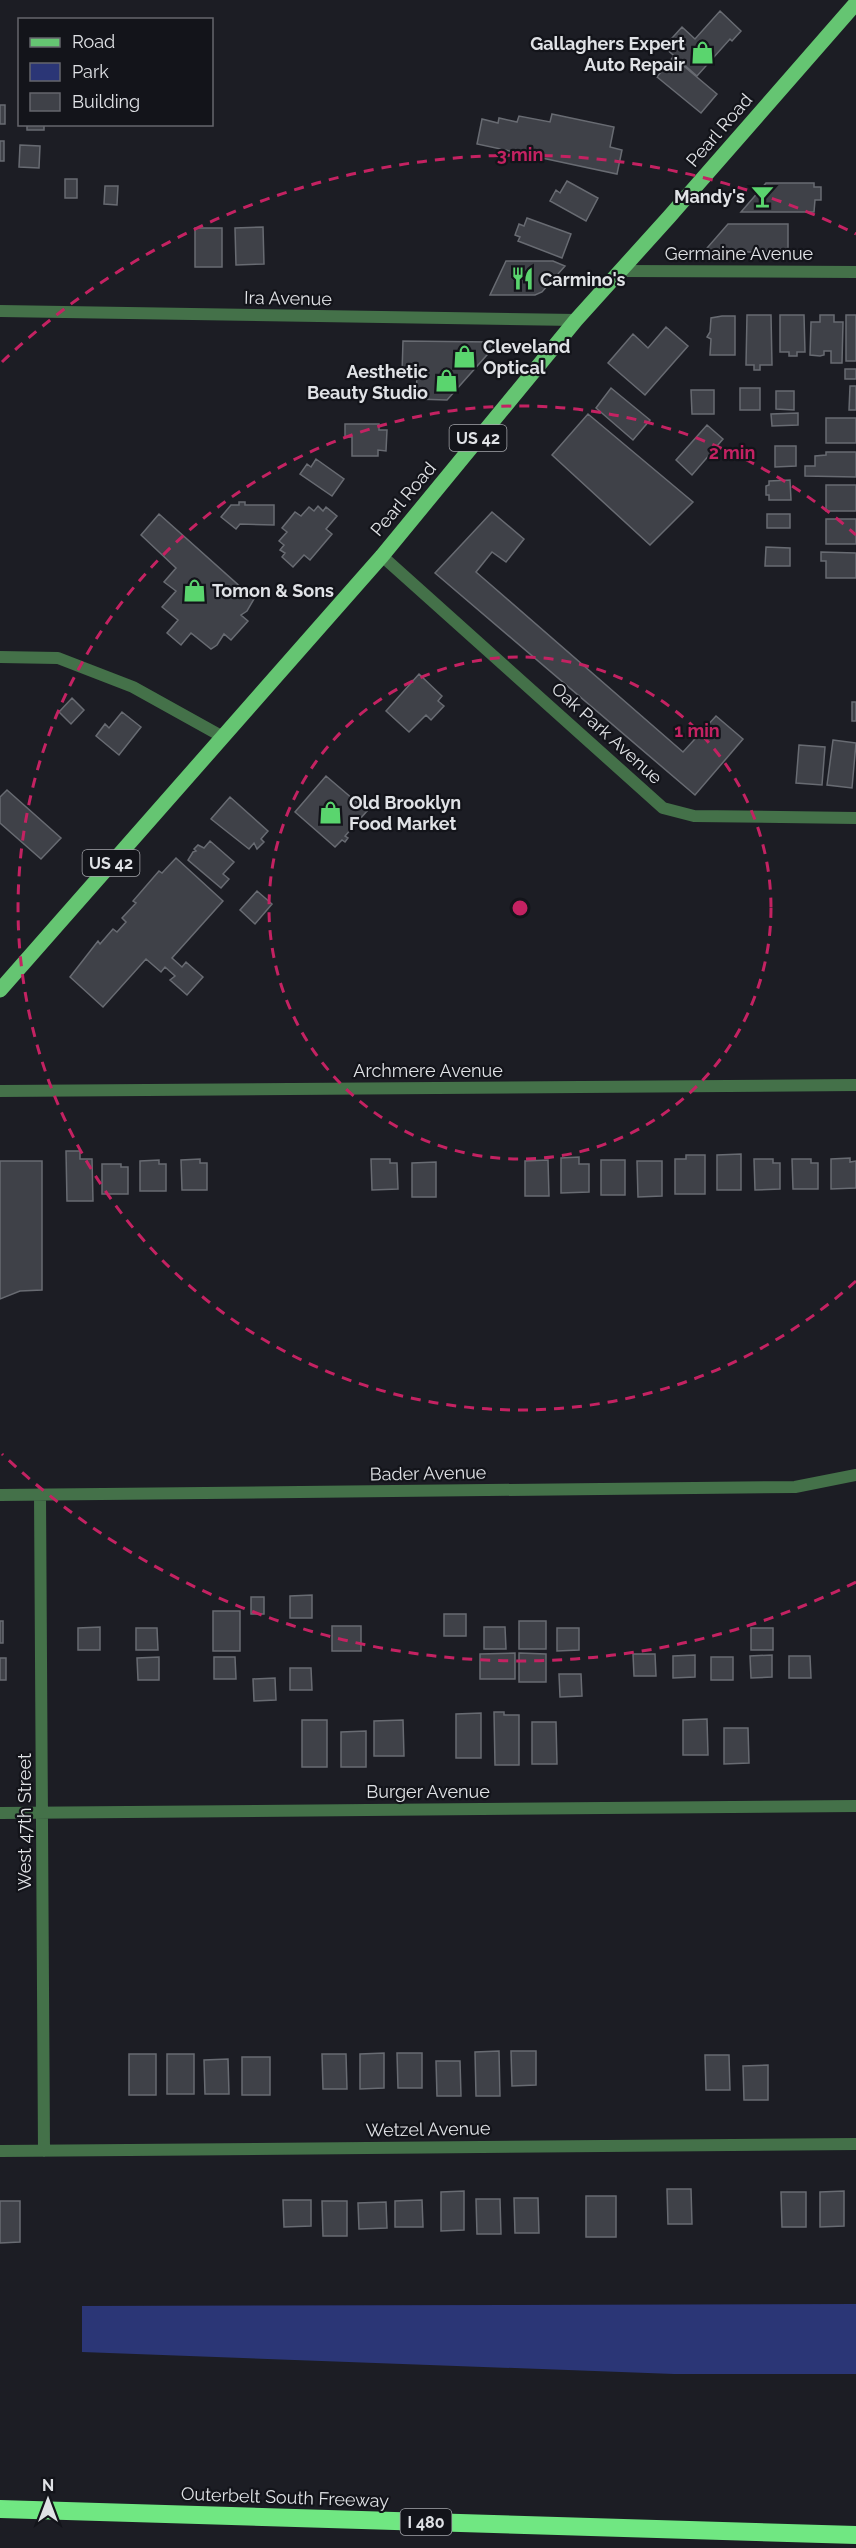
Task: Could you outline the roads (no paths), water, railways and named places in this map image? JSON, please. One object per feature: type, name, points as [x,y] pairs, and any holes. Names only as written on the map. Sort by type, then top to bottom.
[{"type":"highway","name":"Outerbelt South Freeway","points":[[0,2509],[855,2535]]},
{"type":"main road","name":"Pearl Road","points":[[0,990],[382,556],[576,320],[622,271],[856,3]]},
{"type":"street","name":"Germaine Avenue","points":[[622,271],[856,272]]},
{"type":"street","name":"Ira Avenue","points":[[0,311],[576,320]]},
{"type":"street","name":"Oak Park Avenue","points":[[382,556],[663,808],[694,816],[856,818]]},
{"type":"street","points":[[0,657],[58,658],[132,687],[223,737]]},
{"type":"street","name":"Archmere Avenue","points":[[0,1091],[856,1085]]},
{"type":"street","name":"Bader Avenue","points":[[0,1495],[795,1487],[856,1475]]},
{"type":"street","name":"West 47th Street","points":[[40,1494],[44,2151]]},
{"type":"street","name":"Burger Avenue","points":[[0,1813],[856,1806]]},
{"type":"street","name":"Wetzel Avenue","points":[[0,2151],[856,2144]]},
{"type":"place","name":"Gallaghers Expert Auto Repair","points":[[703,53]]},
{"type":"place","name":"Mandy's","points":[[763,196]]},
{"type":"place","name":"Carmino's","points":[[522,279]]},
{"type":"place","name":"Cleveland Optical","points":[[465,356]]},
{"type":"place","name":"Aesthetic Beauty Studio","points":[[446,381]]},
{"type":"place","name":"Tomon & Sons","points":[[194,590]]},
{"type":"place","name":"Old Brooklyn Food Market","points":[[331,812]]}]
